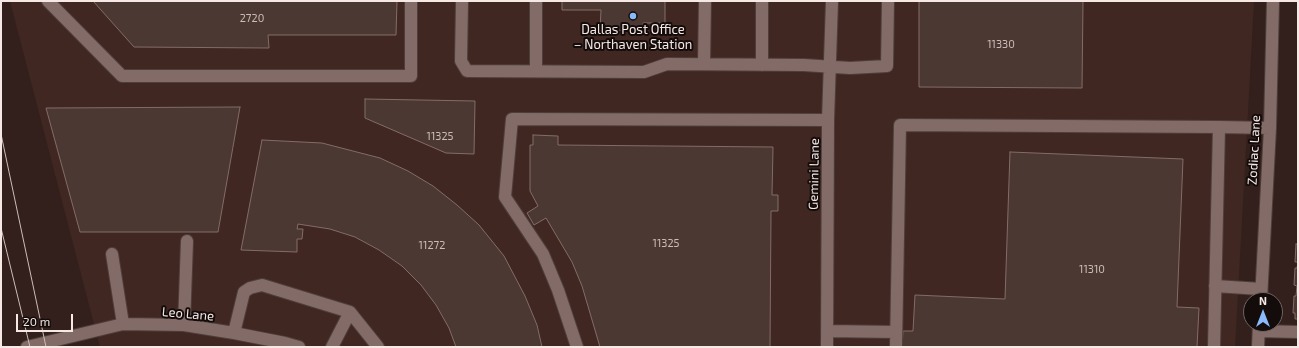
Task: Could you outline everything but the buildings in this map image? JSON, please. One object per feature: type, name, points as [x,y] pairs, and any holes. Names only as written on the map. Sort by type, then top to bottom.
[{"type":"street","points":[[48,1],[122,76],[411,76],[411,1]]},
{"type":"street","points":[[462,1],[461,61],[467,71],[644,72],[666,64],[850,68],[887,66],[888,1]]},
{"type":"street","points":[[536,1],[536,71]]},
{"type":"street","points":[[704,64],[705,1]]},
{"type":"street","points":[[762,1],[762,65]]},
{"type":"street","name":"Gemini Lane","points":[[827,347],[828,120],[832,1]]},
{"type":"street","name":"Zodiac Lane","points":[[1261,292],[1270,128],[1273,1]]},
{"type":"street","points":[[578,347],[558,290],[543,254],[505,197],[512,119],[828,120]]},
{"type":"street","points":[[896,347],[900,125],[1270,128]]},
{"type":"street","points":[[1214,347],[1220,127]]},
{"type":"street","points":[[184,325],[187,241]]},
{"type":"street","points":[[112,254],[123,324]]},
{"type":"street","points":[[234,333],[244,292],[250,288],[262,286],[350,312],[378,347]]},
{"type":"street","points":[[1216,286],[1250,292]]},
{"type":"street","points":[[332,347],[350,312]]},
{"type":"street","name":"Leo Lane","points":[[27,347],[123,324],[184,325],[234,333],[300,347]]},
{"type":"street","points":[[1283,330],[1298,332]]},
{"type":"street","points":[[827,331],[896,332]]},
{"type":"street","points":[[1258,347],[1259,332]]},
{"type":"shaded area","points":[[10,1],[1254,1],[1235,347],[100,347]]},
{"type":"tram line","points":[[1,134],[46,347]]},
{"type":"tram line","points":[[1,228],[30,347]]},
{"type":"place","name":"Dallas Post Office – Northaven Station","points":[[633,16]]}]
